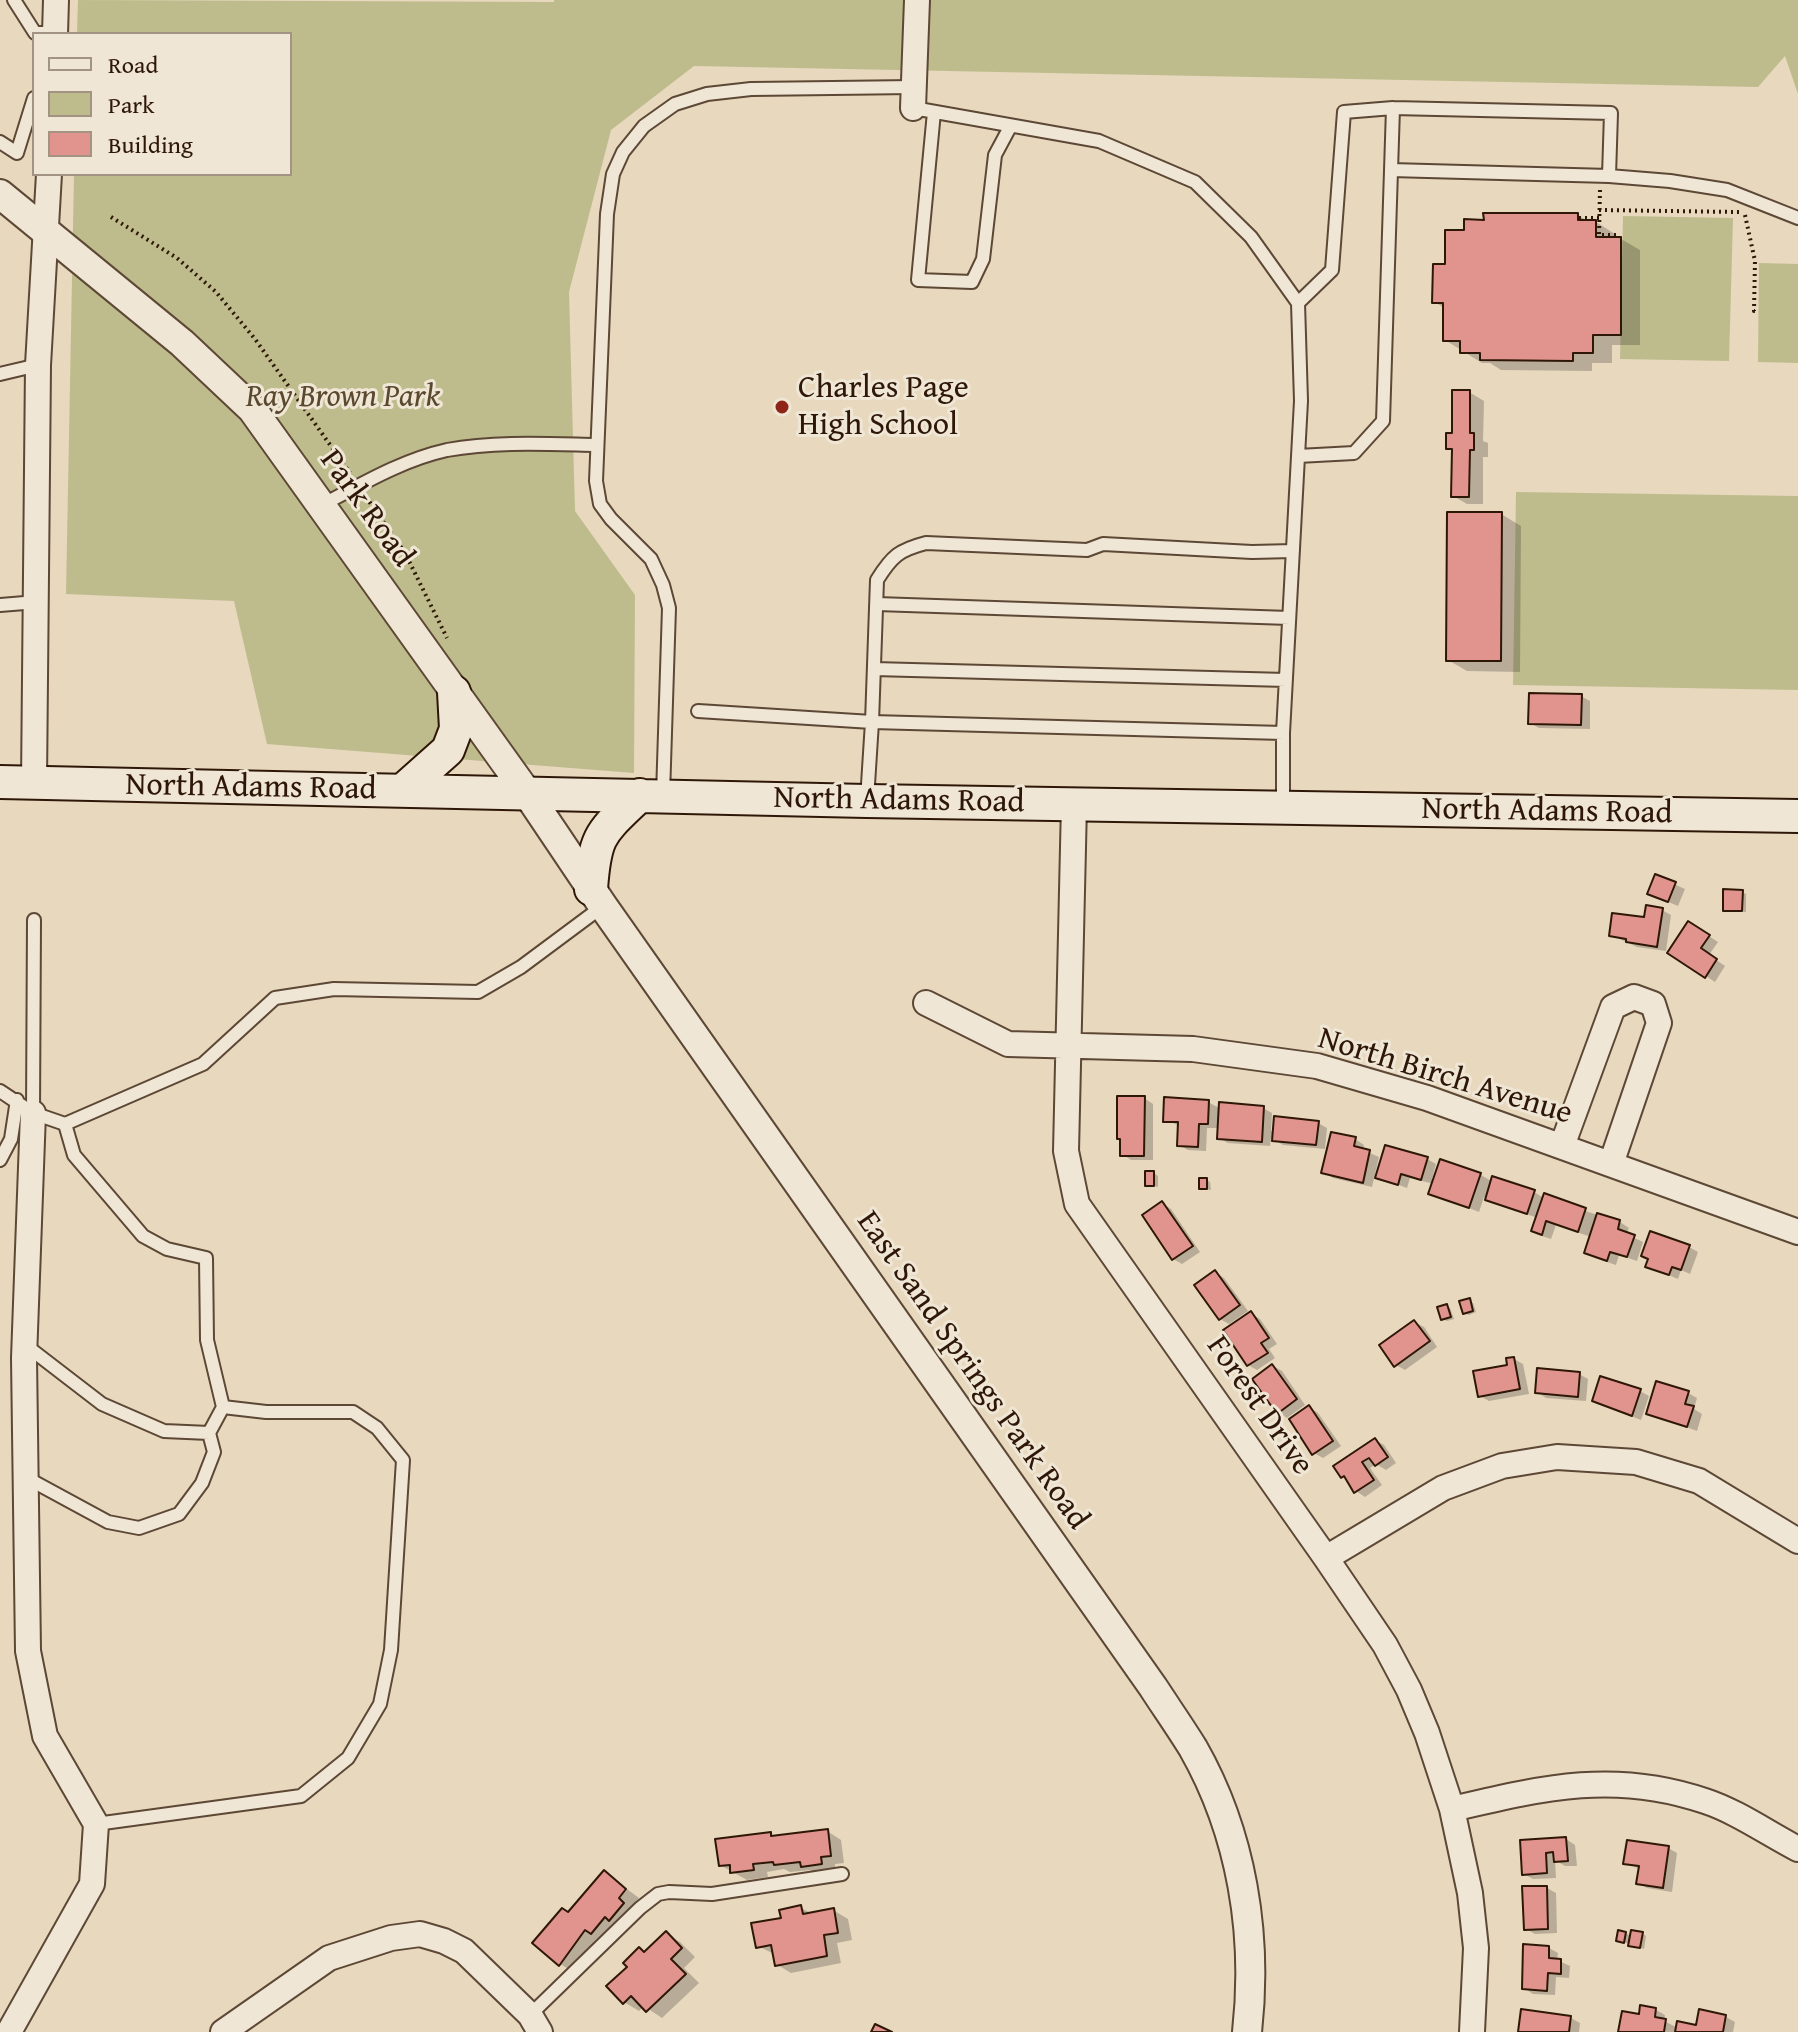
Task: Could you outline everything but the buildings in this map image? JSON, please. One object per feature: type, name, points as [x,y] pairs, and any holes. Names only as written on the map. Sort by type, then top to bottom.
[{"type":"main road","points":[[402,791],[448,750],[456,729],[454,692]]},
{"type":"main road","name":"North Adams Road","points":[[0,782],[867,801],[1798,816]]},
{"type":"main road","points":[[597,898],[593,855],[599,839],[651,795]]},
{"type":"street","points":[[46,32],[56,0]]},
{"type":"street","points":[[917,0],[920,102]]},
{"type":"street","points":[[34,782],[38,365],[49,176]]},
{"type":"street","name":"Park Road","points":[[0,194],[182,343],[252,409],[527,793]]},
{"type":"street","name":"East Sand Springs Park Road","points":[[527,793],[597,898],[1144,1674],[1193,1750],[1228,1831],[1241,1878],[1250,1926],[1247,2032]]},
{"type":"street","name":"Forest Drive","points":[[1074,804],[1066,1151],[1077,1204],[1326,1558],[1385,1645],[1409,1690],[1452,1809],[1470,1893],[1476,1948],[1472,2032]]},
{"type":"street","points":[[1562,1146],[1613,1007],[1634,997],[1653,1004],[1659,1023],[1611,1164]]},
{"type":"street","name":"North Birch Avenue","points":[[926,1003],[1008,1044],[1193,1049],[1317,1066],[1427,1098],[1798,1232]]},
{"type":"street","points":[[9,2032],[92,1884],[96,1824],[45,1736],[28,1651],[25,1107]]},
{"type":"street","points":[[1326,1558],[1443,1488],[1502,1466],[1557,1457],[1636,1462],[1699,1481],[1798,1541]]},
{"type":"street","points":[[1452,1809],[1575,1784],[1649,1786],[1708,1801],[1798,1849]]},
{"type":"street","points":[[223,2032],[329,1958],[391,1938],[420,1934],[464,1951],[535,2024]]},
{"type":"lane","points":[[14,0],[43,32]]},
{"type":"lane","points":[[651,795],[669,608],[651,559],[600,504],[596,481],[607,214],[613,174],[623,152],[644,126],[675,104],[707,94],[751,89],[920,102],[1010,127],[1099,141],[1195,182],[1251,237],[1298,303],[1301,401],[1283,733],[1283,807]]},
{"type":"lane","points":[[920,102],[918,280],[972,282],[983,259],[995,155],[1010,127]]},
{"type":"lane","points":[[0,142],[17,153],[32,104]]},
{"type":"lane","points":[[1298,303],[1332,270],[1344,112],[1393,108],[1611,113],[1604,176]]},
{"type":"lane","points":[[1298,456],[1354,453],[1383,421],[1393,108]]},
{"type":"lane","points":[[1391,170],[1670,181],[1727,190],[1798,218]]},
{"type":"lane","points":[[0,374],[38,365]]},
{"type":"lane","points":[[322,505],[388,470],[447,450],[490,446],[597,445]]},
{"type":"lane","points":[[867,801],[877,580],[888,561],[904,548],[926,543],[1087,550],[1103,544],[1252,552],[1293,551]]},
{"type":"lane","points":[[0,605],[37,602]]},
{"type":"lane","points":[[877,604],[1289,618]]},
{"type":"lane","points":[[874,669],[1286,680]]},
{"type":"lane","points":[[698,711],[872,722],[1283,733]]},
{"type":"lane","points":[[0,1091],[25,1107],[65,1124],[203,1064],[275,998],[334,989],[478,992],[521,967],[597,898]]},
{"type":"lane","points":[[0,1160],[25,1107],[34,920]]},
{"type":"lane","points":[[25,1477],[108,1522],[139,1528],[179,1514],[202,1483],[214,1452],[209,1433],[223,1407],[207,1340],[206,1258],[167,1249],[143,1236],[74,1155],[65,1124]]},
{"type":"lane","points":[[24,1351],[102,1404],[164,1431],[209,1433]]},
{"type":"lane","points":[[96,1824],[301,1796],[348,1758],[380,1704],[391,1650],[403,1460],[377,1428],[353,1412],[266,1412],[223,1407]]},
{"type":"lane","points":[[535,2024],[640,1908],[658,1894],[712,1894],[842,1874]]},
{"type":"path","points":[[1604,176],[1599,235],[1620,235]]},
{"type":"path","points":[[1599,210],[1745,212],[1755,261],[1754,311],[1758,311]]},
{"type":"path","points":[[111,217],[177,258],[200,276],[231,308],[405,553],[452,649]]},
{"type":"path","points":[[1579,218],[1599,218]]},
{"type":"green space","name":"Ray Brown Park","points":[[78,0],[1798,0],[1798,94],[1785,56],[1758,87],[694,66],[611,130],[569,292],[575,511],[635,595],[634,773],[267,744],[234,601],[66,594],[74,176],[292,176],[292,32],[77,32]]},
{"type":"green space","points":[[1623,216],[1733,218],[1729,361],[1620,359]]},
{"type":"green space","points":[[1759,263],[1798,264],[1798,363],[1758,362]]},
{"type":"green space","points":[[1516,492],[1798,496],[1798,690],[1513,685]]},
{"type":"place","name":"Charles Page High School","points":[[782,407]]}]
